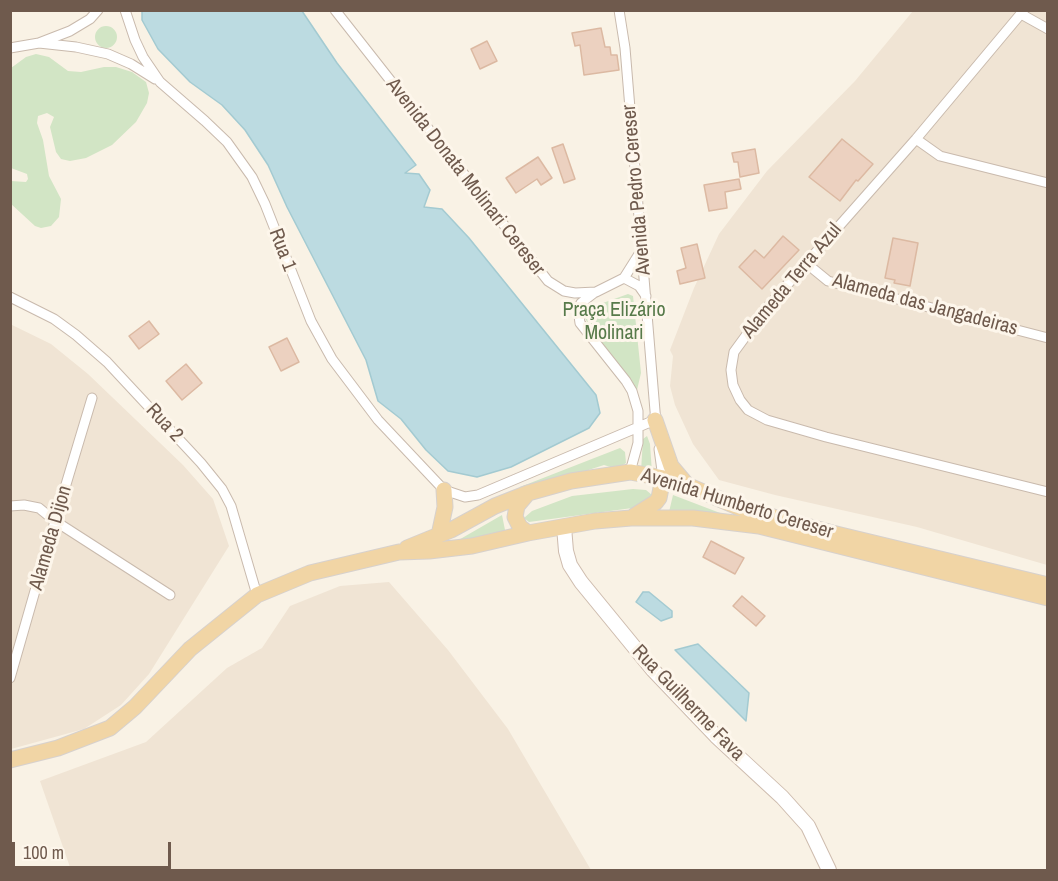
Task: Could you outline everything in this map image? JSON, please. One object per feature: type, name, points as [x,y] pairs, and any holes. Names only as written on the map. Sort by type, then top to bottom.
[{"type":"main road","points":[[655,420],[671,466],[687,485]]},
{"type":"main road","name":"Avenida Humberto Cereser","points":[[12,758],[58,748],[110,728],[135,707],[190,649],[257,595],[310,573],[399,552],[439,535],[495,506],[528,493],[571,481],[630,472],[663,478],[687,485],[740,507],[1047,585]]},
{"type":"main road","points":[[631,518],[656,502],[663,478]]},
{"type":"main road","points":[[439,535],[445,507],[444,490]]},
{"type":"main road","points":[[528,493],[518,506],[515,517],[520,527],[528,533]]},
{"type":"main road","name":"Avenida Humberto Cereser","points":[[399,552],[472,546],[564,526],[631,518],[693,518],[759,526],[1047,598]]},
{"type":"street","points":[[10,48],[39,43],[81,26],[98,10]]},
{"type":"street","name":"Rua 1","points":[[125,10],[139,48],[160,82],[205,121],[241,161],[265,204],[303,302],[332,359],[378,420],[444,490]]},
{"type":"street","name":"Avenida Donata Molinari Cereser","points":[[334,10],[540,273],[555,287],[564,291],[596,292]]},
{"type":"street","name":"Avenida Pedro Cereser","points":[[619,10],[625,48],[655,420],[663,478]]},
{"type":"street","points":[[1023,12],[1047,29]]},
{"type":"street","name":"Alameda Terra Azul","points":[[1023,12],[916,139],[764,311],[734,352],[731,370],[733,385],[740,400],[748,410],[766,420],[1047,492]]},
{"type":"street","points":[[39,43],[108,54],[131,64],[160,82]]},
{"type":"street","points":[[916,139],[940,156],[1047,183]]},
{"type":"street","points":[[630,472],[635,457],[638,428],[638,411],[632,391],[585,331],[578,315],[578,309],[581,303],[596,292],[624,278],[642,250]]},
{"type":"street","name":"Alameda das Jangadeiras","points":[[806,263],[828,281],[1047,338]]},
{"type":"street","points":[[624,278],[639,286],[646,296]]},
{"type":"street","name":"Rua 2","points":[[10,297],[54,319],[76,335],[107,362],[201,463],[222,489],[231,506],[257,595]]},
{"type":"street","name":"Alameda Dijon","points":[[10,678],[92,398]]},
{"type":"street","points":[[444,490],[465,497],[478,495],[655,420]]},
{"type":"street","points":[[10,506],[24,505],[39,508],[55,521],[170,595]]},
{"type":"street","name":"Rua Guilherme Fava","points":[[564,526],[566,551],[570,565],[581,582],[653,670],[716,736],[782,797],[808,826],[829,870]]},
{"type":"shaded area","points":[[913,11],[1047,11],[1047,565],[917,527],[719,480],[693,444],[675,405],[670,386],[673,356],[670,350],[694,288],[719,234],[767,171],[855,81]]},
{"type":"shaded area","points":[[10,324],[51,344],[88,374],[183,465],[213,499],[229,546],[149,674],[121,705],[84,729],[11,749]]},
{"type":"shaded area","points":[[389,582],[448,650],[508,729],[591,870],[71,870],[40,781],[146,742],[227,668],[262,648],[290,606],[340,586]]},
{"type":"green space","points":[[106,26],[114,29],[117,37],[114,45],[106,48],[98,45],[95,37],[98,29]]},
{"type":"green space","points":[[36,54],[49,57],[68,71],[81,72],[116,67],[132,72],[146,82],[149,93],[147,103],[136,122],[112,145],[86,158],[70,161],[61,159],[56,152],[50,127],[54,117],[47,113],[38,116],[37,123],[43,140],[49,176],[61,199],[59,217],[51,226],[41,228],[35,226],[10,203],[11,181],[26,182],[28,179],[27,174],[11,168],[11,68],[26,57]]},
{"type":"green space","name":"Praça Elizário Molinari","points":[[628,294],[633,296],[641,373],[637,390],[584,317],[589,308]]},
{"type":"green space","points":[[647,436],[650,444],[652,473],[641,471],[643,439]]},
{"type":"green space","points":[[620,448],[625,452],[626,463],[617,469],[604,465],[523,491],[520,487]]},
{"type":"green space","points":[[633,489],[646,490],[652,495],[647,506],[529,522],[524,518],[532,511],[572,496]]},
{"type":"green space","points":[[673,495],[741,521],[669,512]]},
{"type":"green space","points":[[502,515],[506,535],[443,549]]},
{"type":"water","points":[[142,11],[302,11],[337,63],[416,165],[405,173],[419,174],[430,190],[424,207],[442,209],[469,238],[596,395],[600,413],[589,428],[511,467],[477,477],[448,471],[426,450],[401,419],[378,401],[366,360],[287,207],[268,165],[245,130],[222,105],[190,82],[158,49],[142,20]]},
{"type":"water","points":[[643,592],[649,592],[672,611],[672,617],[661,621],[636,602]]},
{"type":"water","points":[[698,644],[749,693],[746,721],[675,650]]},
{"type":"building","points":[[601,28],[605,47],[610,47],[611,55],[617,55],[619,70],[584,75],[580,45],[575,46],[572,33]]},
{"type":"building","points":[[487,41],[497,61],[480,69],[471,49]]},
{"type":"building","points":[[842,139],[873,164],[858,181],[856,180],[840,201],[809,177]]},
{"type":"building","points":[[563,144],[575,179],[564,183],[552,148]]},
{"type":"building","points":[[755,149],[759,173],[740,177],[738,162],[734,162],[732,153]]},
{"type":"building","points":[[538,157],[552,178],[541,185],[537,179],[516,193],[506,178]]},
{"type":"building","points":[[739,179],[741,189],[725,192],[727,208],[709,211],[704,185]]},
{"type":"building","points":[[783,236],[799,250],[762,289],[739,267],[755,250],[764,258]]},
{"type":"building","points":[[893,238],[918,243],[910,286],[894,283],[895,280],[885,278]]},
{"type":"building","points":[[697,244],[705,278],[680,284],[677,271],[686,268],[681,248]]},
{"type":"building","points":[[149,321],[159,334],[139,349],[129,336]]},
{"type":"building","points":[[287,338],[299,362],[281,371],[269,347]]},
{"type":"building","points":[[186,364],[202,383],[182,400],[166,381]]},
{"type":"building","points":[[711,541],[744,558],[735,574],[703,557]]},
{"type":"building","points":[[742,596],[765,616],[756,626],[733,606]]}]
